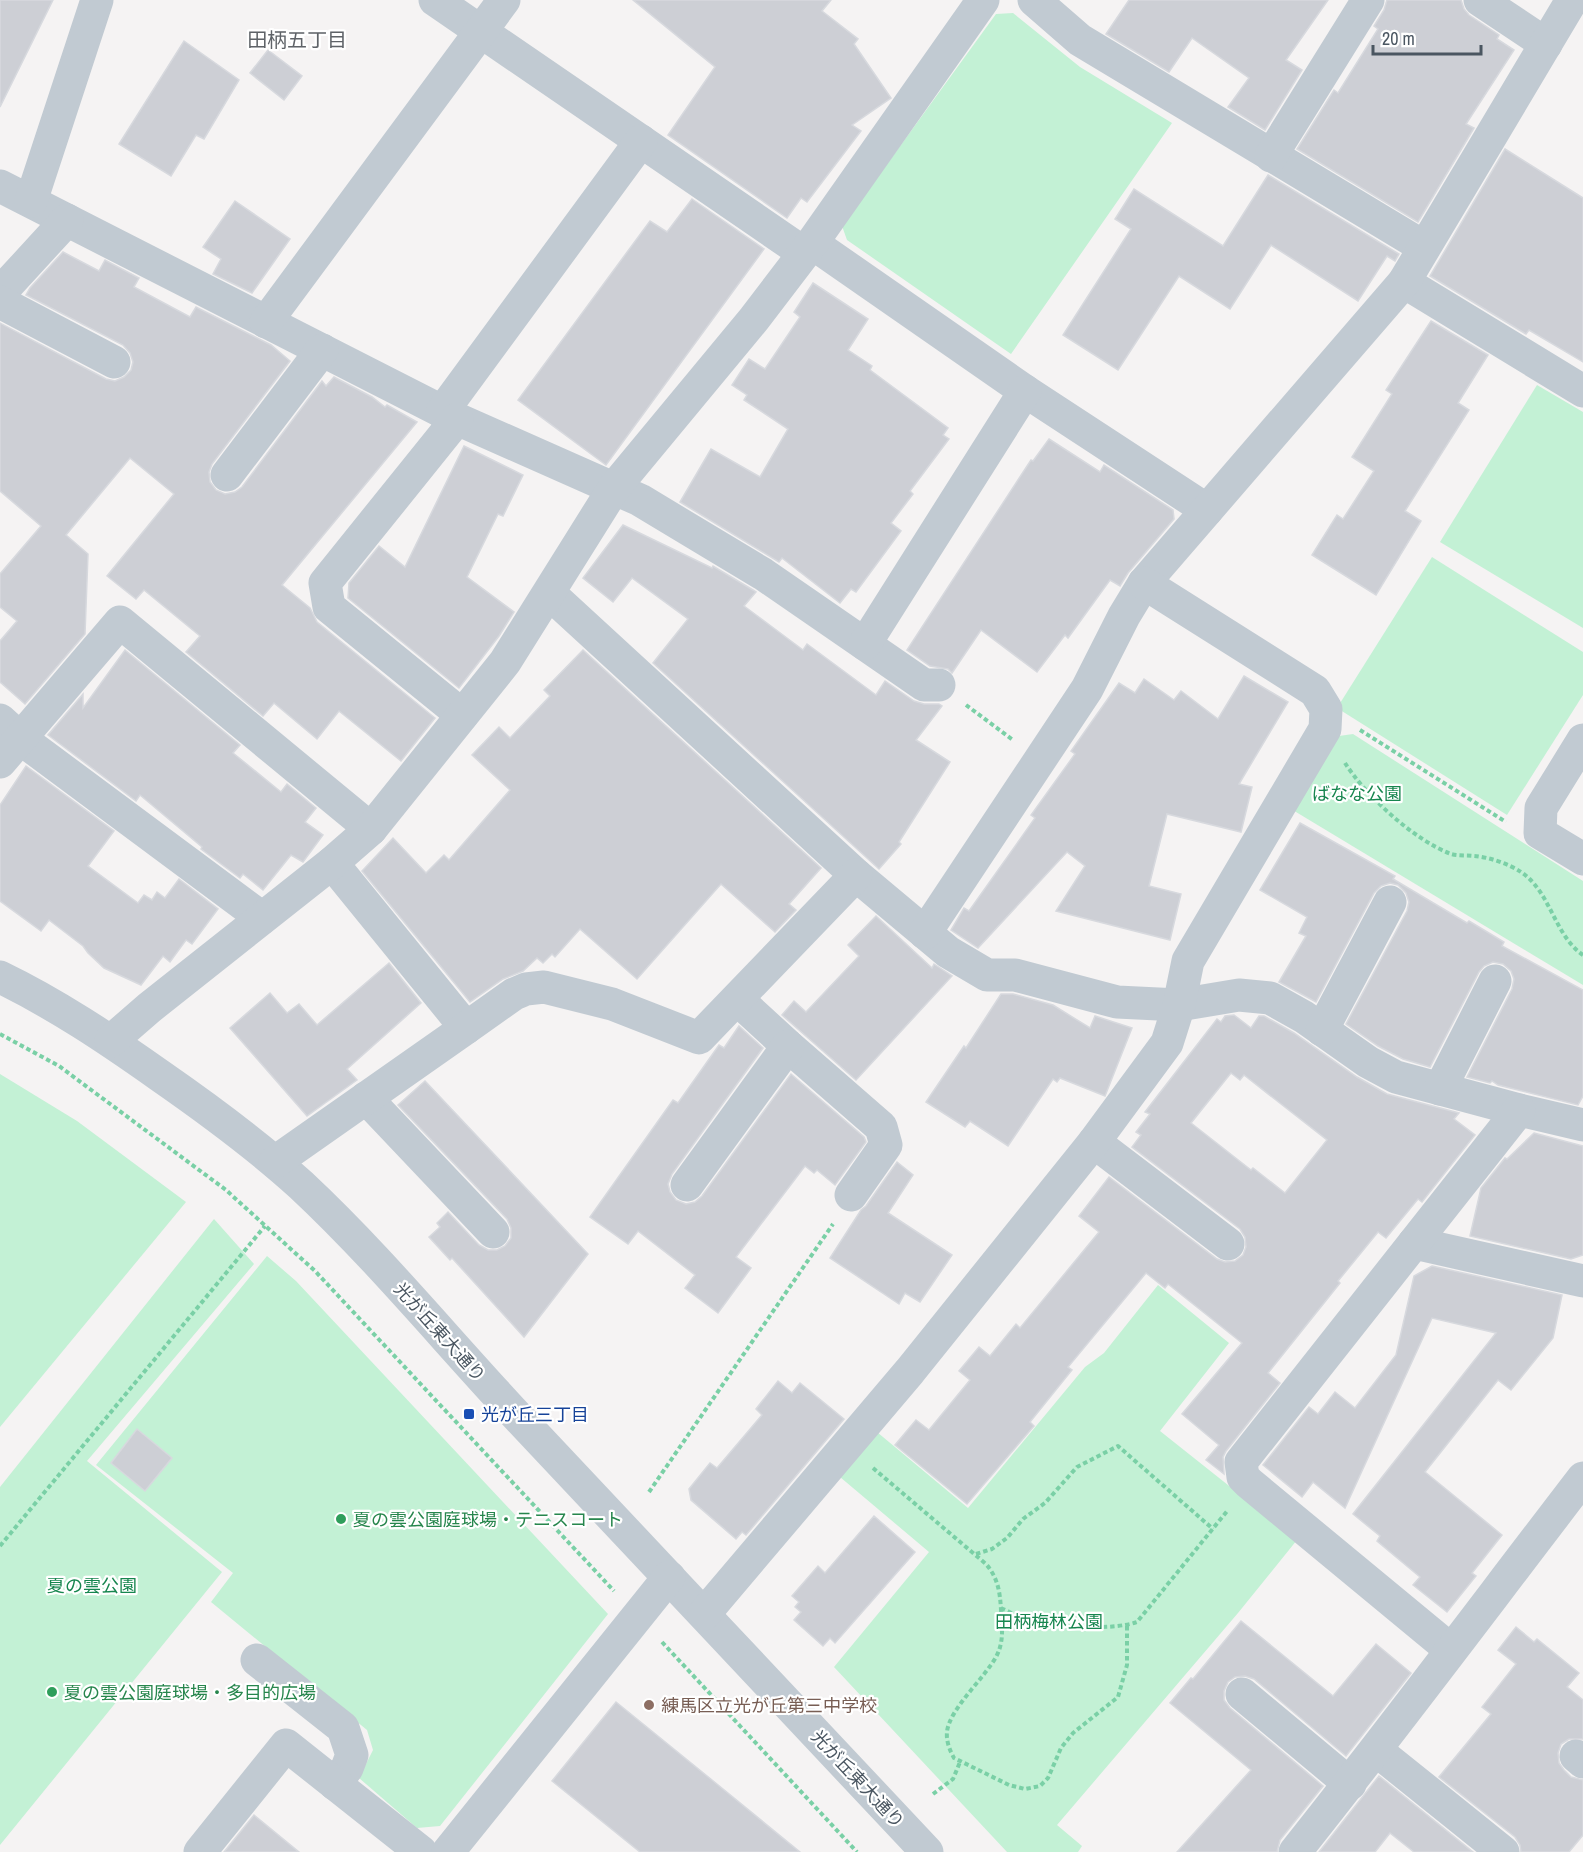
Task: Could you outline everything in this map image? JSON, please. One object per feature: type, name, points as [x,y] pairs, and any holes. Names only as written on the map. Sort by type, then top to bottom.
[{"type":"street","points":[[31,201],[97,0]]},
{"type":"street","points":[[435,0],[641,141],[1208,510]]},
{"type":"street","points":[[266,322],[504,0]]},
{"type":"street","points":[[111,1041],[332,864],[371,828],[505,662],[550,594],[614,488],[754,320],[808,248],[983,0]]},
{"type":"street","points":[[1034,0],[1080,40],[1424,247]]},
{"type":"street","points":[[1271,156],[1368,0]]},
{"type":"street","points":[[1480,0],[1546,44]]},
{"type":"street","points":[[925,933],[1087,689],[1124,616],[1144,583],[1404,282],[1572,0]]},
{"type":"street","points":[[462,715],[329,608],[325,582],[450,416],[641,141]]},
{"type":"street","points":[[0,186],[450,416],[640,500],[763,574],[924,685],[939,685]]},
{"type":"street","points":[[0,293],[67,220]]},
{"type":"street","points":[[1404,282],[1583,391]]},
{"type":"street","points":[[0,302],[114,362]]},
{"type":"street","points":[[226,474],[322,350]]},
{"type":"street","points":[[865,644],[1025,391]]},
{"type":"street","points":[[704,1614],[848,1447],[1094,1142],[1167,1043],[1179,1005],[1188,961],[1324,722],[1315,691],[1144,583]]},
{"type":"street","points":[[550,594],[856,875],[948,952],[987,975],[1015,975],[1117,1002],[1179,1005],[1239,995],[1270,998],[1304,1017],[1368,1062],[1396,1077],[1583,1125]]},
{"type":"street","points":[[262,918],[7,740],[120,622],[371,828]]},
{"type":"street","points":[[1583,740],[1541,808],[1540,833],[1583,859]]},
{"type":"street","points":[[332,864],[466,1028]]},
{"type":"street","points":[[275,1162],[514,994],[526,989],[544,987],[612,1004],[699,1038],[856,875]]},
{"type":"street","points":[[1322,1030],[1390,902]]},
{"type":"street","name":"光が丘東大通り","points":[[0,977],[111,1041],[190,1097],[275,1162],[304,1188],[371,1256],[927,1852]]},
{"type":"street","points":[[1440,1089],[1495,981]]},
{"type":"street","points":[[738,1000],[881,1127],[886,1145],[850,1196]]},
{"type":"street","points":[[687,1185],[788,1046]]},
{"type":"street","points":[[366,1098],[493,1232]]},
{"type":"street","points":[[1451,1650],[1249,1483],[1243,1477],[1241,1462],[1519,1110]]},
{"type":"street","points":[[1094,1142],[1228,1244]]},
{"type":"street","points":[[1414,1242],[1583,1281]]},
{"type":"street","points":[[1296,1852],[1583,1478]]},
{"type":"street","points":[[448,1852],[669,1577]]},
{"type":"street","points":[[257,1660],[343,1728],[352,1755],[347,1768],[335,1784]]},
{"type":"street","points":[[1242,1695],[1350,1784]]},
{"type":"street","points":[[200,1852],[286,1745],[421,1852]]},
{"type":"street","points":[[1376,1750],[1466,1841],[1503,1852]]},
{"type":"path","points":[[939,685],[1040,760]]},
{"type":"path","points":[[1324,722],[1503,821],[1540,833]]},
{"type":"path","points":[[1324,722],[1336,750],[1362,787],[1424,841],[1453,855],[1476,856],[1510,866],[1523,873],[1546,901],[1567,942],[1583,955]]},
{"type":"path","points":[[0,1034],[58,1066],[226,1190],[315,1271],[857,1852]]},
{"type":"path","points":[[649,1491],[849,1201],[850,1196]]},
{"type":"path","points":[[0,1546],[265,1226]]},
{"type":"path","points":[[976,1554],[992,1549],[1007,1538],[1023,1519],[1045,1503],[1077,1467],[1118,1446],[1213,1529]]},
{"type":"path","points":[[848,1447],[976,1554],[993,1573],[1000,1590],[1002,1642],[996,1656],[956,1712],[946,1731],[950,1750],[954,1758],[960,1762],[1009,1785],[1025,1789],[1040,1786],[1048,1778],[1061,1748],[1073,1732],[1118,1697],[1127,1665],[1127,1626]]},
{"type":"path","points":[[1001,1608],[1033,1622],[1056,1625],[1127,1626],[1137,1622],[1249,1483]]},
{"type":"path","points":[[933,1794],[953,1779],[960,1762]]},
{"type":"green space","points":[[1013,13],[1080,67],[1172,123],[1011,354],[847,240],[842,226],[996,14]]},
{"type":"green space","points":[[1537,385],[1583,412],[1583,628],[1440,542]]},
{"type":"green space","points":[[1432,557],[1583,652],[1583,695],[1507,815],[1337,708]]},
{"type":"green space","name":"ばなな公園","points":[[1353,734],[1583,881],[1583,985],[1291,809],[1332,737]]},
{"type":"green space","points":[[0,1074],[77,1121],[186,1202],[0,1427]]},
{"type":"green space","name":"夏の雲公園","points":[[214,1219],[254,1264],[87,1461],[222,1572],[0,1845],[0,1487]]},
{"type":"green space","name":"夏の雲公園庭球場・テニスコート","points":[[267,1256],[296,1281],[608,1614],[440,1826],[417,1828],[359,1778],[373,1750],[367,1730],[211,1602],[233,1573],[96,1465]]},
{"type":"green space","name":"田柄梅林公園","points":[[1158,1285],[1229,1343],[1160,1431],[1297,1540],[1238,1613],[1057,1825],[1082,1846],[1078,1852],[1007,1852],[834,1667],[929,1552],[840,1477],[877,1432],[968,1508],[1085,1367],[1104,1353]]},
{"type":"building","points":[[0,0],[53,0],[0,107]]},
{"type":"building","points":[[633,0],[831,0],[822,11],[858,39],[854,44],[891,98],[852,125],[861,131],[807,202],[801,198],[787,218],[668,135],[715,67]]},
{"type":"building","points":[[1129,0],[1328,0],[1286,60],[1302,70],[1265,130],[1228,107],[1249,78],[1192,38],[1169,72],[1106,34]]},
{"type":"building","points":[[1387,0],[1461,0],[1469,15],[1499,35],[1497,39],[1514,50],[1466,124],[1474,128],[1418,222],[1297,149],[1334,90],[1338,93],[1378,29],[1374,26]]},
{"type":"building","points":[[184,41],[239,80],[204,139],[196,135],[171,176],[119,144]]},
{"type":"building","points":[[268,50],[302,76],[284,100],[250,73]]},
{"type":"building","points":[[1505,149],[1583,198],[1583,362],[1529,330],[1526,334],[1430,276]]},
{"type":"building","points":[[1268,175],[1399,254],[1395,261],[1387,256],[1358,301],[1271,245],[1230,309],[1179,276],[1118,370],[1063,335],[1131,229],[1115,219],[1134,189],[1223,246]]},
{"type":"building","points":[[692,199],[764,249],[606,465],[518,400],[650,221],[667,232]]},
{"type":"building","points":[[235,201],[290,239],[252,293],[213,274],[221,259],[203,247]]},
{"type":"building","points":[[63,252],[99,271],[105,260],[139,278],[134,287],[190,317],[196,307],[271,345],[290,361],[212,464],[209,472],[210,482],[216,490],[225,494],[235,492],[242,487],[322,381],[326,386],[334,377],[372,397],[385,407],[387,405],[417,422],[282,585],[310,608],[317,622],[435,718],[401,761],[339,711],[317,739],[274,703],[263,716],[186,652],[200,636],[144,590],[136,599],[107,576],[174,494],[130,458],[66,535],[88,554],[85,634],[25,704],[0,682],[0,641],[17,621],[0,607],[0,574],[41,526],[0,491],[0,323],[106,379],[115,381],[124,377],[131,370],[133,362],[130,353],[123,345],[26,295]]},
{"type":"building","points":[[813,283],[868,319],[848,350],[872,366],[870,370],[948,428],[943,435],[949,439],[910,491],[913,494],[891,523],[901,531],[856,592],[851,589],[840,603],[782,558],[779,562],[680,502],[711,449],[760,477],[788,429],[744,400],[747,395],[732,385],[749,359],[765,369],[800,317],[794,312]]},
{"type":"building","points":[[1431,321],[1488,355],[1458,403],[1469,410],[1405,511],[1421,521],[1376,595],[1312,555],[1337,515],[1343,519],[1374,471],[1352,457],[1392,394],[1386,390]]},
{"type":"building","points":[[1049,439],[1100,472],[1104,465],[1173,510],[1174,519],[1128,573],[1120,586],[1110,580],[1068,638],[1065,635],[1037,672],[981,630],[952,673],[948,669],[930,666],[907,650],[1031,460],[1033,461]]},
{"type":"building","points":[[464,446],[523,475],[503,516],[498,514],[467,577],[514,612],[499,636],[459,688],[348,598],[349,583],[379,546],[405,567]]},
{"type":"building","points":[[623,525],[712,568],[713,566],[756,592],[744,606],[803,650],[807,644],[876,695],[885,681],[914,701],[942,706],[916,740],[950,762],[899,842],[901,844],[879,869],[653,663],[688,619],[632,578],[613,602],[583,578]]},
{"type":"building","points":[[125,650],[240,745],[233,753],[281,792],[287,784],[316,808],[305,822],[323,835],[303,862],[291,855],[263,890],[243,874],[240,878],[201,849],[202,847],[140,795],[136,801],[48,735],[83,694],[83,708]]},
{"type":"building","points":[[583,650],[821,868],[789,904],[796,910],[775,932],[721,884],[637,979],[580,929],[555,957],[552,954],[543,963],[537,958],[523,971],[503,979],[470,1002],[362,871],[393,838],[426,873],[444,855],[449,860],[510,790],[472,755],[499,727],[510,738],[550,696],[544,690]]},
{"type":"building","points":[[1244,676],[1288,702],[1239,784],[1252,787],[1241,832],[1167,814],[1149,886],[1181,894],[1170,940],[1056,911],[1085,866],[1067,852],[978,948],[951,930],[964,908],[969,911],[1035,818],[1031,815],[1075,754],[1071,751],[1119,683],[1135,693],[1144,679],[1174,700],[1181,691],[1218,719]]},
{"type":"building","points":[[26,766],[114,831],[88,866],[138,903],[144,895],[152,900],[157,892],[165,898],[179,879],[218,909],[192,944],[186,940],[170,962],[163,956],[141,985],[104,968],[83,946],[49,920],[41,931],[0,901],[0,805]]},
{"type":"building","points":[[1300,823],[1395,876],[1393,879],[1467,923],[1469,921],[1504,942],[1502,946],[1583,990],[1583,1096],[1578,1105],[1498,1085],[1492,1081],[1490,1083],[1467,1077],[1512,989],[1514,979],[1511,971],[1503,964],[1493,962],[1484,966],[1479,972],[1430,1067],[1403,1059],[1378,1046],[1346,1024],[1407,911],[1409,902],[1406,893],[1398,885],[1390,883],[1381,886],[1374,893],[1316,1002],[1279,982],[1306,936],[1299,933],[1307,917],[1260,890]]},
{"type":"building","points":[[876,916],[932,968],[934,964],[952,976],[856,1080],[782,1015],[794,1001],[806,1012],[859,956],[848,945]]},
{"type":"building","points":[[389,963],[421,1003],[347,1069],[357,1080],[307,1116],[230,1028],[270,993],[287,1013],[299,1004],[317,1025]]},
{"type":"building","points":[[1001,994],[1013,994],[1053,1005],[1090,1028],[1095,1016],[1132,1028],[1105,1096],[1060,1078],[1057,1082],[1053,1079],[1008,1146],[970,1121],[965,1127],[926,1102],[964,1046],[966,1048]]},
{"type":"building","points":[[1234,1015],[1251,1028],[1259,1016],[1264,1016],[1387,1094],[1459,1113],[1454,1119],[1475,1135],[1422,1202],[1418,1199],[1386,1238],[1378,1232],[1268,1373],[1280,1383],[1226,1451],[1223,1457],[1224,1474],[1206,1460],[1219,1445],[1182,1414],[1242,1343],[1168,1284],[1165,1288],[1146,1273],[1068,1367],[1072,1370],[1030,1422],[1034,1426],[967,1504],[895,1445],[916,1420],[929,1430],[970,1380],[959,1371],[979,1347],[990,1356],[1016,1324],[1020,1328],[1099,1232],[1079,1216],[1109,1177],[1217,1259],[1225,1262],[1235,1261],[1243,1255],[1246,1247],[1245,1237],[1240,1229],[1132,1147],[1141,1135],[1136,1132],[1150,1114],[1145,1112],[1217,1019],[1221,1022],[1225,1016]],"holes":[[[1231,1073],[1240,1080],[1244,1075],[1327,1140],[1285,1193],[1253,1168],[1251,1170],[1191,1123]]]},
{"type":"building","points":[[739,1026],[763,1048],[672,1174],[668,1184],[676,1200],[686,1204],[695,1202],[702,1196],[791,1074],[864,1137],[866,1142],[835,1185],[817,1170],[814,1173],[805,1166],[736,1257],[751,1268],[718,1313],[685,1288],[695,1275],[638,1231],[628,1244],[590,1217],[673,1100],[678,1103],[719,1045],[724,1048]]},
{"type":"building","points":[[425,1081],[588,1254],[524,1337],[452,1258],[450,1260],[429,1237],[440,1227],[437,1223],[448,1212],[479,1245],[488,1250],[497,1250],[505,1246],[511,1238],[511,1228],[507,1219],[398,1105]]},
{"type":"building","points":[[1534,1133],[1583,1146],[1583,1255],[1571,1259],[1470,1236],[1481,1188],[1505,1158],[1507,1159]]},
{"type":"building","points":[[897,1162],[913,1175],[888,1213],[952,1255],[920,1302],[905,1293],[899,1304],[830,1258],[861,1210]]},
{"type":"building","points":[[1432,1266],[1562,1295],[1553,1338],[1511,1390],[1498,1380],[1425,1472],[1502,1535],[1472,1573],[1476,1576],[1447,1612],[1413,1585],[1420,1577],[1377,1541],[1380,1536],[1353,1514],[1496,1333],[1432,1318],[1345,1508],[1313,1482],[1302,1497],[1263,1465],[1309,1407],[1318,1414],[1335,1392],[1355,1408],[1396,1355],[1414,1276]]},
{"type":"building","points":[[778,1381],[792,1393],[800,1383],[844,1419],[746,1535],[742,1532],[736,1539],[691,1500],[689,1489],[710,1463],[717,1468],[762,1415],[756,1409]]},
{"type":"building","points":[[137,1429],[172,1458],[145,1491],[111,1463]]},
{"type":"building","points":[[874,1516],[915,1552],[835,1643],[830,1638],[823,1646],[794,1620],[801,1612],[795,1607],[799,1602],[792,1596],[818,1566],[825,1573]]},
{"type":"building","points":[[1241,1621],[1333,1696],[1376,1644],[1411,1673],[1346,1756],[1254,1679],[1245,1676],[1235,1677],[1228,1682],[1224,1691],[1224,1700],[1230,1708],[1323,1786],[1280,1840],[1277,1852],[1177,1852],[1251,1770],[1170,1703]]},
{"type":"building","points":[[1516,1627],[1534,1642],[1537,1639],[1579,1673],[1567,1687],[1583,1700],[1583,1739],[1569,1739],[1561,1744],[1558,1753],[1559,1763],[1564,1770],[1571,1777],[1583,1780],[1583,1835],[1569,1852],[1521,1852],[1515,1837],[1439,1777],[1491,1714],[1482,1707],[1516,1664],[1498,1650]]},
{"type":"building","points":[[616,1702],[800,1852],[640,1852],[552,1781]]},
{"type":"building","points":[[1379,1776],[1473,1852],[1414,1852],[1390,1833],[1375,1852],[1319,1852]]},
{"type":"building","points":[[254,1815],[299,1852],[224,1852]]},
{"type":"place","name":"光が丘三丁目","points":[[469,1414]]},
{"type":"place","name":"夏の雲公園庭球場・テニスコート","points":[[341,1519]]},
{"type":"place","name":"夏の雲公園庭球場・多目的広場","points":[[52,1692]]},
{"type":"place","name":"練馬区立光が丘第三中学校","points":[[649,1705]]},
{"type":"district","name":"田柄五丁目","points":[[297,39]]}]
